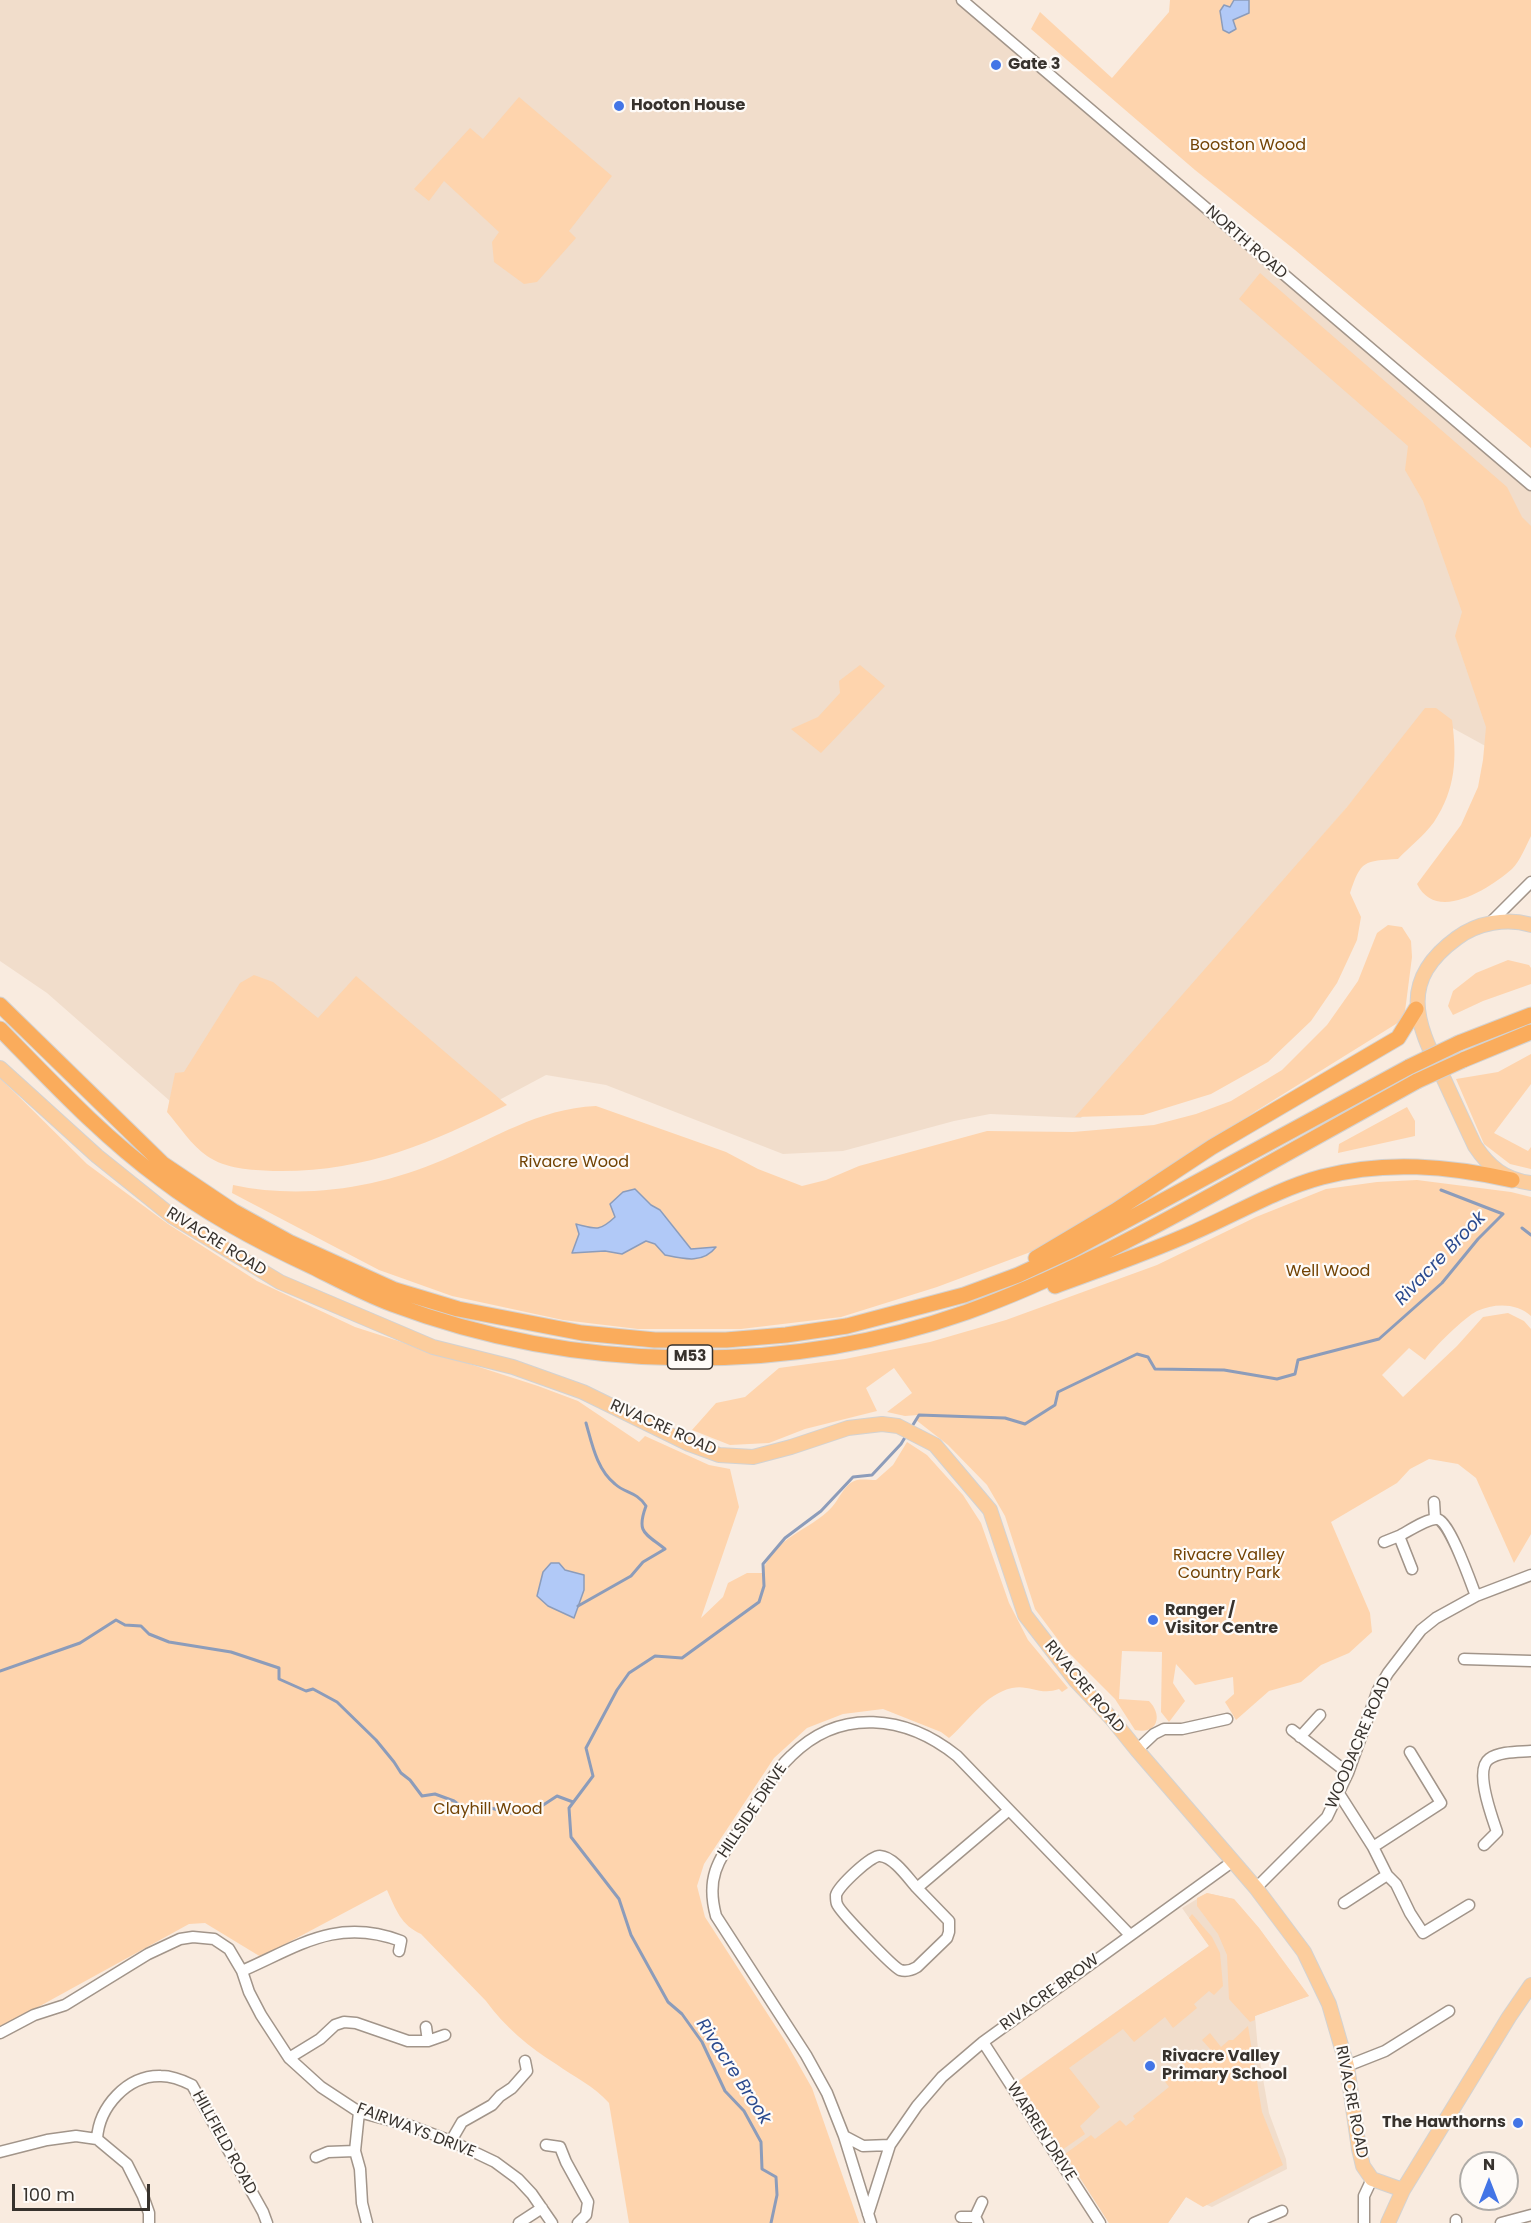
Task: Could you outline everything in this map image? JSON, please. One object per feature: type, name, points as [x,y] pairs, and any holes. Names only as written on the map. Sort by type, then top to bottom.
[{"type":"highway","name":"M53","points":[[0,1005],[163,1164],[233,1211],[289,1242],[386,1286],[458,1309],[582,1333],[655,1340],[726,1340],[786,1335],[847,1326],[964,1295],[1018,1275],[1072,1250],[1409,1067],[1459,1042],[1531,1015]]},
{"type":"highway","points":[[964,1295],[1035,1258],[1115,1210],[1212,1147],[1398,1038],[1416,1009]]},
{"type":"highway","name":"M53","points":[[0,1029],[108,1138],[165,1183],[279,1251],[389,1303],[442,1321],[555,1348],[617,1356],[752,1356],[802,1350],[893,1334],[965,1312],[1019,1292],[1138,1236],[1417,1081],[1531,1032]]},
{"type":"highway","points":[[965,1312],[1026,1298],[1190,1234],[1296,1186],[1322,1177],[1386,1166],[1426,1166],[1466,1170],[1512,1180]]},
{"type":"main road","points":[[1531,925],[1507,922],[1490,923],[1470,930],[1443,948],[1422,978],[1416,1009],[1426,1042],[1474,1146],[1485,1161],[1512,1180],[1531,1183]]},
{"type":"main road","name":"RIVACRE ROAD","points":[[0,1068],[97,1156],[173,1217],[279,1282],[433,1347],[513,1367],[582,1392],[689,1444],[719,1455],[753,1456],[791,1448],[848,1428],[882,1424],[898,1426],[935,1445],[990,1510],[1025,1616],[1076,1681],[1112,1719],[1256,1888],[1304,1952],[1329,2004],[1347,2066],[1363,2166],[1372,2179],[1403,2190]]},
{"type":"main road","points":[[1388,2223],[1403,2190],[1497,2036],[1530,1988]]},
{"type":"street","name":"NORTH ROAD","points":[[962,0],[1531,485]]},
{"type":"street","points":[[1490,923],[1531,882]]},
{"type":"street","points":[[1434,1502],[1435,1518]]},
{"type":"street","points":[[1384,1542],[1435,1518]]},
{"type":"street","points":[[1435,1518],[1445,1524],[1476,1596]]},
{"type":"street","points":[[1399,1536],[1412,1569]]},
{"type":"street","name":"WOODACRE ROAD","points":[[1256,1888],[1327,1817],[1348,1773],[1378,1690],[1421,1630],[1444,1613],[1476,1596],[1531,1575]]},
{"type":"street","points":[[1464,1659],[1531,1661]]},
{"type":"street","points":[[1320,1715],[1296,1733],[1348,1773]]},
{"type":"street","points":[[1137,1750],[1154,1734],[1164,1729],[1182,1729],[1227,1719]]},
{"type":"street","name":"HILLSIDE DRIVE","points":[[870,2219],[844,2136],[827,2093],[806,2055],[716,1916],[711,1898],[714,1869],[777,1772],[791,1756],[808,1742],[849,1724],[879,1722],[900,1725],[943,1744],[1130,1935]]},
{"type":"street","points":[[1484,1845],[1497,1832],[1486,1801],[1484,1772],[1486,1762],[1502,1754],[1531,1751]]},
{"type":"street","points":[[1372,1848],[1441,1803],[1410,1752]]},
{"type":"street","points":[[1338,1792],[1386,1875],[1396,1884],[1423,1934],[1469,1905]]},
{"type":"street","points":[[918,1888],[1009,1810]]},
{"type":"street","points":[[880,1856],[894,1863],[918,1888],[949,1921],[949,1932],[947,1938],[912,1970],[901,1970],[838,1907],[836,1894],[840,1887],[869,1859],[880,1856]]},
{"type":"street","name":"RIVACRE BROW","points":[[870,2219],[890,2145],[917,2106],[942,2077],[983,2042],[1232,1862]]},
{"type":"street","points":[[1344,1903],[1386,1875]]},
{"type":"street","points":[[242,1971],[328,1934],[349,1930],[365,1931],[403,1943]]},
{"type":"street","name":"FAIRWAYS DRIVE","points":[[0,2033],[34,2015],[65,2005],[148,1954],[193,1937],[214,1939],[229,1949],[242,1971],[249,1992],[261,2014],[289,2058],[321,2086],[359,2112],[411,2126],[451,2141],[495,2162],[518,2179],[552,2223]]},
{"type":"street","points":[[1347,2066],[1385,2051],[1449,2011]]},
{"type":"street","points":[[289,2058],[320,2039],[335,2025],[344,2022],[356,2023],[408,2041],[428,2041],[445,2035]]},
{"type":"street","points":[[426,2027],[428,2041]]},
{"type":"street","name":"WARREN DRIVE","points":[[983,2042],[1100,2223]]},
{"type":"street","points":[[451,2141],[462,2122],[492,2105],[530,2068]]},
{"type":"street","name":"HILLFIELD ROAD","points":[[96,2139],[103,2111],[112,2099],[141,2079],[158,2075],[177,2078],[192,2085],[267,2223]]},
{"type":"street","points":[[359,2112],[354,2151],[360,2169],[362,2203],[367,2223]]},
{"type":"street","points":[[0,2152],[46,2140],[76,2136],[96,2139],[127,2164],[143,2196],[149,2213],[149,2223]]},
{"type":"street","points":[[844,2136],[864,2146],[890,2145]]},
{"type":"street","points":[[546,2145],[561,2141],[588,2202],[586,2215],[578,2223]]},
{"type":"street","points":[[316,2157],[326,2148],[354,2151]]},
{"type":"street","name":"RIVACRE ROAD","points":[[1364,2223],[1364,2196],[1372,2179]]},
{"type":"street","points":[[961,2217],[976,2220],[982,2202]]},
{"type":"street","points":[[519,2223],[542,2208]]},
{"type":"street","points":[[1254,2223],[1273,2219],[1282,2211]]},
{"type":"street","points":[[1500,2223],[1531,2215]]},
{"type":"shaded area","points":[[0,0],[962,0],[1531,488],[1531,771],[1427,714],[1081,1118],[990,1114],[954,1121],[843,1151],[783,1154],[606,1085],[546,1075],[426,1139],[244,1166],[47,993],[0,961]]},
{"type":"shaded area","name":"Rivacre Valley Primary School","points":[[1207,1893],[1234,1899],[1259,1928],[1309,1996],[1255,2016],[1258,2050],[1269,2113],[1286,2159],[1287,2169],[1212,2207],[1186,2197],[1168,2223],[1109,2223],[1017,2082],[1209,1946],[1182,1908]]},
{"type":"green space","name":"Booston Wood","points":[[1170,0],[1531,0],[1531,448],[1295,250],[1195,170],[1031,29],[1040,12],[1112,78],[1169,12]]},
{"type":"green space","points":[[519,97],[612,176],[569,231],[576,238],[537,282],[524,284],[494,262],[492,242],[499,232],[444,181],[429,201],[414,189],[470,128],[483,139]]},
{"type":"green space","points":[[1260,273],[1507,487],[1522,517],[1531,526],[1531,836],[1512,869],[1477,893],[1463,899],[1449,902],[1437,901],[1426,895],[1417,884],[1461,825],[1478,787],[1483,760],[1486,727],[1455,636],[1462,612],[1423,501],[1405,470],[1408,446],[1239,299]]},
{"type":"green space","points":[[860,665],[885,686],[821,753],[791,729],[818,717],[840,693],[839,681]]},
{"type":"green space","points":[[1425,708],[1436,708],[1452,720],[1454,760],[1447,797],[1434,822],[1398,859],[1365,864],[1357,874],[1350,893],[1361,917],[1357,940],[1337,983],[1311,1021],[1268,1062],[1211,1094],[1143,1115],[1075,1117],[1347,807]]},
{"type":"green space","name":"Rivacre Wood","points":[[1388,925],[1402,927],[1411,941],[1412,957],[1404,1019],[1256,1111],[1134,1192],[1036,1250],[937,1287],[841,1317],[741,1329],[638,1329],[563,1320],[452,1296],[379,1270],[232,1193],[233,1185],[259,1189],[313,1191],[340,1189],[392,1178],[443,1160],[536,1119],[575,1108],[596,1106],[726,1152],[758,1169],[802,1186],[826,1180],[859,1166],[987,1131],[1073,1132],[1154,1125],[1196,1114],[1231,1101],[1282,1070],[1327,1025],[1358,981],[1377,933]],"holes":[[[635,1189],[651,1205],[661,1210],[691,1249],[715,1247],[665,1255],[655,1244],[646,1241],[622,1254],[605,1251],[573,1252],[579,1234],[607,1224],[623,1207]]]},
{"type":"green space","points":[[1508,960],[1529,965],[1531,984],[1483,1001],[1453,1015],[1448,1006],[1453,991],[1476,973]]},
{"type":"green space","points":[[254,975],[273,982],[318,1018],[356,976],[507,1105],[423,1144],[366,1161],[336,1167],[265,1171],[239,1168],[214,1160],[196,1147],[167,1112],[175,1073],[184,1072],[240,983]]},
{"type":"green space","points":[[1531,1054],[1531,1084],[1494,1133],[1528,1151],[1531,1147],[1531,1169],[1510,1164],[1484,1144],[1456,1079],[1498,1072]]},
{"type":"green space","name":"Clayhill Wood","points":[[0,1078],[87,1164],[168,1224],[257,1281],[355,1327],[578,1401],[639,1442],[645,1436],[709,1465],[730,1469],[739,1507],[701,1618],[723,1597],[728,1583],[747,1573],[762,1573],[775,1550],[823,1515],[832,1507],[846,1487],[853,1482],[876,1480],[893,1465],[907,1442],[927,1455],[963,1495],[981,1523],[1009,1603],[1028,1640],[1068,1688],[1062,1692],[1059,1689],[1046,1691],[1024,1687],[1002,1691],[985,1702],[949,1738],[941,1732],[883,1709],[843,1714],[807,1728],[774,1758],[704,1864],[697,1886],[705,1917],[787,2044],[812,2088],[859,2223],[629,2223],[609,2103],[509,2028],[421,1934],[404,1921],[387,1890],[261,1957],[205,1923],[189,1924],[0,2028]]},
{"type":"green space","points":[[1407,1107],[1415,1121],[1415,1136],[1338,1153],[1339,1144]]},
{"type":"green space","points":[[1417,1180],[1511,1192],[1531,1197],[1531,1316],[1519,1309],[1506,1306],[1477,1311],[1450,1333],[1425,1360],[1409,1348],[1382,1375],[1403,1397],[1457,1346],[1483,1317],[1508,1313],[1524,1321],[1531,1329],[1531,1534],[1514,1563],[1476,1478],[1458,1464],[1429,1459],[1410,1469],[1397,1483],[1331,1522],[1370,1613],[1372,1632],[1349,1653],[1321,1665],[1301,1682],[1269,1691],[1236,1720],[1225,1702],[1234,1694],[1233,1677],[1195,1685],[1176,1664],[1173,1683],[1185,1701],[1169,1722],[1161,1712],[1162,1652],[1122,1651],[1119,1699],[1149,1701],[1157,1718],[1156,1723],[1149,1730],[1135,1730],[1115,1699],[1065,1649],[1035,1609],[1005,1516],[987,1485],[948,1445],[916,1420],[918,1415],[905,1416],[887,1412],[912,1393],[894,1368],[866,1388],[877,1411],[805,1429],[769,1443],[730,1445],[692,1430],[716,1403],[745,1397],[779,1368],[845,1359],[930,1342],[1006,1320],[1157,1265],[1256,1217],[1326,1189],[1377,1182]]},
{"type":"green space","points":[[1207,1893],[1234,1899],[1259,1928],[1309,1996],[1255,2016],[1255,2020],[1250,2022],[1229,1999],[1227,1955],[1218,1934],[1197,1906],[1197,1898]]},
{"type":"green space","points":[[1192,1914],[1212,1937],[1220,1953],[1223,1986],[1214,1995],[1209,1991],[1194,2004],[1197,2008],[1173,2028],[1165,2017],[1134,2042],[1123,2029],[1069,2068],[1100,2107],[1080,2126],[1085,2134],[1062,2150],[1019,2081],[1209,1946],[1189,1918]]},
{"type":"green space","points":[[1248,2026],[1262,2112],[1283,2165],[1203,2207],[1186,2197],[1168,2223],[1109,2223],[1065,2154],[1091,2135],[1095,2139],[1120,2120],[1126,2126],[1135,2119],[1133,2116],[1169,2087],[1163,2079],[1189,2058],[1193,2063],[1210,2049],[1202,2040],[1210,2033],[1221,2047],[1229,2040],[1233,2040]]},
{"type":"water","points":[[1234,0],[1249,0],[1249,13],[1233,20],[1236,29],[1229,33],[1223,30],[1220,11],[1224,5],[1230,7]]},
{"type":"water","points":[[635,1189],[651,1205],[660,1210],[691,1249],[716,1247],[705,1256],[693,1259],[665,1255],[655,1244],[646,1241],[622,1254],[605,1251],[572,1253],[579,1234],[576,1224],[593,1228],[605,1225],[615,1217],[610,1204],[623,1192]]},
{"type":"water","points":[[551,1563],[559,1563],[565,1570],[584,1575],[584,1590],[574,1618],[548,1606],[537,1596],[543,1572]]},
{"type":"waterway","name":"Rivacre Brook","points":[[911,1428],[919,1415],[1005,1418],[1025,1424],[1055,1405],[1058,1392],[1137,1354],[1148,1357],[1155,1369],[1224,1370],[1277,1379],[1295,1374],[1298,1360],[1379,1339],[1442,1283],[1478,1239],[1503,1214],[1441,1190]]},
{"type":"waterway","points":[[1522,1228],[1531,1235]]},
{"type":"waterway","points":[[578,1606],[631,1576],[643,1562],[665,1549],[644,1532],[642,1522],[646,1506],[635,1495],[619,1487],[604,1472],[596,1456],[586,1423]]},
{"type":"waterway","name":"Rivacre Brook","points":[[771,2223],[777,2195],[776,2177],[762,2169],[761,2142],[744,2111],[725,2091],[702,2042],[682,2014],[668,2002],[631,1935],[619,1899],[571,1837],[569,1808],[593,1776],[586,1748],[617,1690],[629,1673],[655,1656],[682,1658],[759,1602],[764,1586],[763,1564],[785,1538],[821,1511],[853,1477],[872,1475],[901,1444],[907,1434]]},
{"type":"waterway","points":[[0,1671],[80,1643],[116,1620],[125,1625],[141,1626],[149,1634],[169,1642],[231,1652],[279,1668],[279,1679],[306,1691],[313,1689],[337,1702],[376,1740],[422,1796],[435,1794],[454,1801],[463,1808],[479,1810],[487,1807],[510,1813],[531,1813],[557,1796],[573,1802]]},
{"type":"place","name":"Gate 3","points":[[996,65]]},
{"type":"place","name":"Hooton House","points":[[619,106]]},
{"type":"place","name":"Ranger / Visitor Centre","points":[[1153,1620]]},
{"type":"place","name":"Rivacre Valley Primary School","points":[[1150,2066]]},
{"type":"place","name":"The Hawthorns","points":[[1518,2123]]},
{"type":"park label","name":"Well Wood","points":[[1328,1272]]},
{"type":"park label","name":"Rivacre Valley Country Park","points":[[1229,1565]]}]
